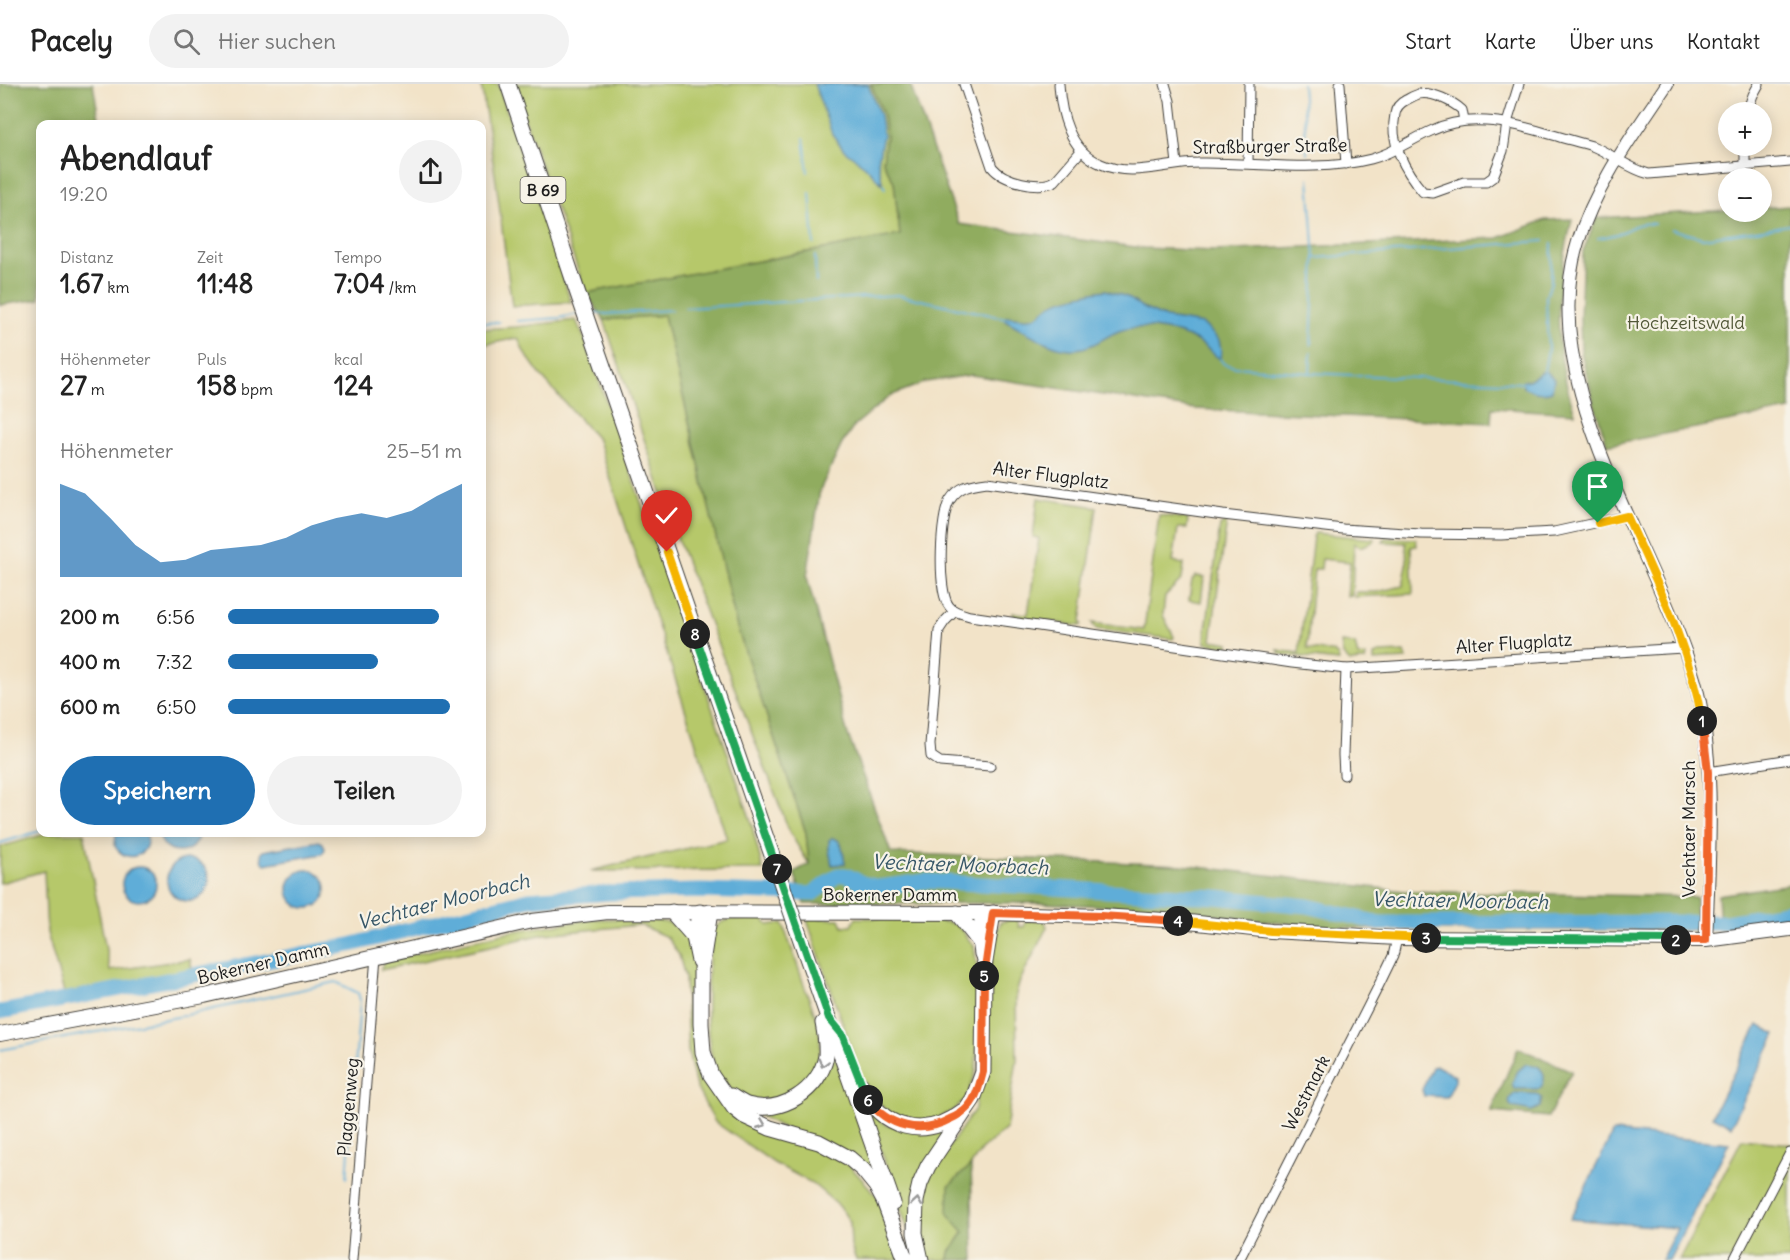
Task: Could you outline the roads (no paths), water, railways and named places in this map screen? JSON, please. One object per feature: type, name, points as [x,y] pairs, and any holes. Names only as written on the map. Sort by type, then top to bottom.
[{"type":"main road","name":"B 69","points":[[508,84],[577,291],[913,1260]]},
{"type":"main road","name":"Bokerner Damm","points":[[0,1034],[204,996],[532,921],[608,912],[988,913],[1101,916],[1180,921],[1271,931],[1397,938],[1706,934],[1790,929]]},
{"type":"main road","points":[[672,912],[694,937],[701,969]]},
{"type":"main road","points":[[694,937],[705,912]]},
{"type":"main road","points":[[705,912],[701,969],[703,1052],[706,1064],[718,1087],[734,1108],[744,1116],[770,1128],[819,1142],[849,1158],[863,1170],[884,1201],[904,1255],[908,1260]]},
{"type":"main road","points":[[957,913],[979,941]]},
{"type":"main road","points":[[984,967],[979,941],[980,928],[988,913]]},
{"type":"main road","points":[[921,1260],[915,1233],[916,1201],[920,1184],[928,1166],[979,1087],[984,1065],[984,967],[988,913]]},
{"type":"main road","points":[[718,1087],[748,1105],[767,1107],[797,1098],[811,1087],[826,1057],[827,1040],[812,987],[810,965]]},
{"type":"main road","points":[[829,1018],[842,1034],[865,1094],[886,1118],[906,1127],[925,1128],[943,1123],[968,1107]]},
{"type":"street","points":[[964,84],[992,166],[1004,178],[1040,186],[1050,184],[1081,151]]},
{"type":"street","name":"Straßburger Straße","points":[[1059,84],[1065,125],[1081,151],[1100,164],[1121,170],[1134,171],[1177,164],[1303,166],[1346,164],[1371,159],[1398,148],[1435,128],[1464,122],[1507,123],[1593,146],[1649,174],[1790,162]]},
{"type":"street","name":"Straßburger Straße","points":[[1165,84],[1170,101],[1177,164]]},
{"type":"street","points":[[1248,164],[1249,84]]},
{"type":"street","points":[[1340,84],[1346,164]]},
{"type":"street","points":[[1464,122],[1462,110],[1454,104],[1428,94],[1419,94],[1399,104],[1395,112],[1394,134],[1412,179],[1423,192],[1433,194],[1464,182],[1486,182],[1493,177],[1503,151],[1507,123],[1519,84]]},
{"type":"street","name":"Vechtaer Marsch","points":[[1667,84],[1593,202],[1577,244],[1569,289],[1568,323],[1573,363],[1590,422],[1627,516],[1675,624],[1695,683],[1708,772],[1706,934]]},
{"type":"street","points":[[1751,102],[1759,84]]},
{"type":"street","points":[[1745,156],[1745,166]]},
{"type":"street","name":"Alter Flugplatz","points":[[1627,516],[1554,532],[1501,536],[1421,534],[1305,525],[987,483],[967,484],[948,502],[942,543],[942,586],[949,606],[955,611],[970,616],[1346,669],[1683,648]]},
{"type":"street","points":[[955,611],[939,630],[931,756],[940,762],[990,766]]},
{"type":"street","points":[[1344,775],[1346,669]]},
{"type":"street","points":[[1708,772],[1790,759]]},
{"type":"street","name":"Westmark","points":[[1239,1260],[1376,991],[1393,956],[1397,938]]},
{"type":"street","name":"Plaggenweg","points":[[352,1260],[376,956]]},
{"type":"street","points":[[1734,1260],[1790,1153]]},
{"type":"water","points":[[814,84],[868,84],[880,115],[883,135],[878,162],[883,185],[865,166],[844,150],[832,134]]},
{"type":"water","points":[[1106,290],[1127,297],[1145,309],[1166,318],[1203,324],[1219,340],[1220,359],[1199,342],[1181,334],[1160,329],[1128,329],[1087,347],[1067,349],[1049,344],[1005,320],[1006,316],[1033,317],[1055,303]]},
{"type":"water","points":[[1547,372],[1554,379],[1552,391],[1544,393],[1523,387],[1523,381]]},
{"type":"water","points":[[116,837],[146,837],[146,847],[137,855],[125,856],[115,846]]},
{"type":"water","points":[[160,837],[198,837],[192,847],[179,852],[172,851],[161,841]]},
{"type":"water","points":[[832,838],[841,844],[845,864],[832,865],[829,840]]},
{"type":"water","points":[[319,841],[323,843],[325,849],[322,854],[265,864],[262,861],[263,851]]},
{"type":"water","points":[[188,859],[196,860],[203,865],[208,872],[208,888],[203,895],[196,900],[188,901],[180,900],[173,895],[168,888],[167,880],[168,872],[173,865],[180,860]]},
{"type":"water","points":[[139,867],[151,872],[156,884],[151,896],[139,901],[127,896],[122,884],[127,872]]},
{"type":"water","points":[[307,870],[320,876],[326,889],[320,902],[307,908],[294,902],[288,889],[294,876]]},
{"type":"water","points":[[1758,1025],[1776,1034],[1731,1126],[1712,1116]]},
{"type":"water","points":[[1526,1064],[1536,1066],[1542,1071],[1544,1080],[1539,1089],[1514,1089],[1512,1083],[1518,1071]]},
{"type":"water","points":[[1437,1066],[1455,1076],[1455,1081],[1447,1097],[1424,1096],[1422,1090],[1432,1067]]},
{"type":"water","points":[[1515,1093],[1537,1094],[1542,1098],[1540,1107],[1532,1111],[1512,1107],[1509,1103],[1510,1098]]},
{"type":"water","points":[[1613,1132],[1729,1143],[1669,1260],[1661,1260],[1677,1228],[1570,1219]]},
{"type":"waterway","points":[[1302,84],[1307,154]]},
{"type":"waterway","points":[[804,138],[808,172]]},
{"type":"waterway","points":[[1309,178],[1315,258],[1311,345]]},
{"type":"waterway","points":[[883,185],[885,189]]},
{"type":"waterway","points":[[810,193],[814,244]]},
{"type":"waterway","points":[[1598,238],[1617,234],[1638,225],[1654,224]]},
{"type":"waterway","points":[[1671,229],[1703,238],[1790,225]]},
{"type":"waterway","points":[[1315,258],[1544,241]]},
{"type":"waterway","points":[[1544,372],[1548,349],[1546,297],[1551,282],[1552,244]]},
{"type":"waterway","points":[[815,256],[816,282]]},
{"type":"waterway","points":[[685,308],[898,295],[1005,318]]},
{"type":"waterway","points":[[590,312],[606,314],[671,310]]},
{"type":"waterway","points":[[517,321],[559,318],[578,314]]},
{"type":"waterway","points":[[486,323],[499,322]]},
{"type":"waterway","points":[[1310,373],[1311,353]]},
{"type":"waterway","points":[[1220,359],[1224,364],[1236,367],[1310,373],[1526,383]]},
{"type":"waterway","points":[[0,843],[36,832]]},
{"type":"waterway","name":"Vechtaer Moorbach","points":[[0,1012],[350,945],[529,899],[608,893],[701,891],[812,894],[838,875],[846,875],[862,883],[879,887],[925,881],[1216,897],[1308,906],[1379,923],[1727,922],[1790,911]]},
{"type":"waterway","points":[[0,1050],[177,1017],[336,982],[358,993],[360,1000],[347,1178]]},
{"type":"park label","name":"Hochzeitswald","points":[[1686,322]]}]
